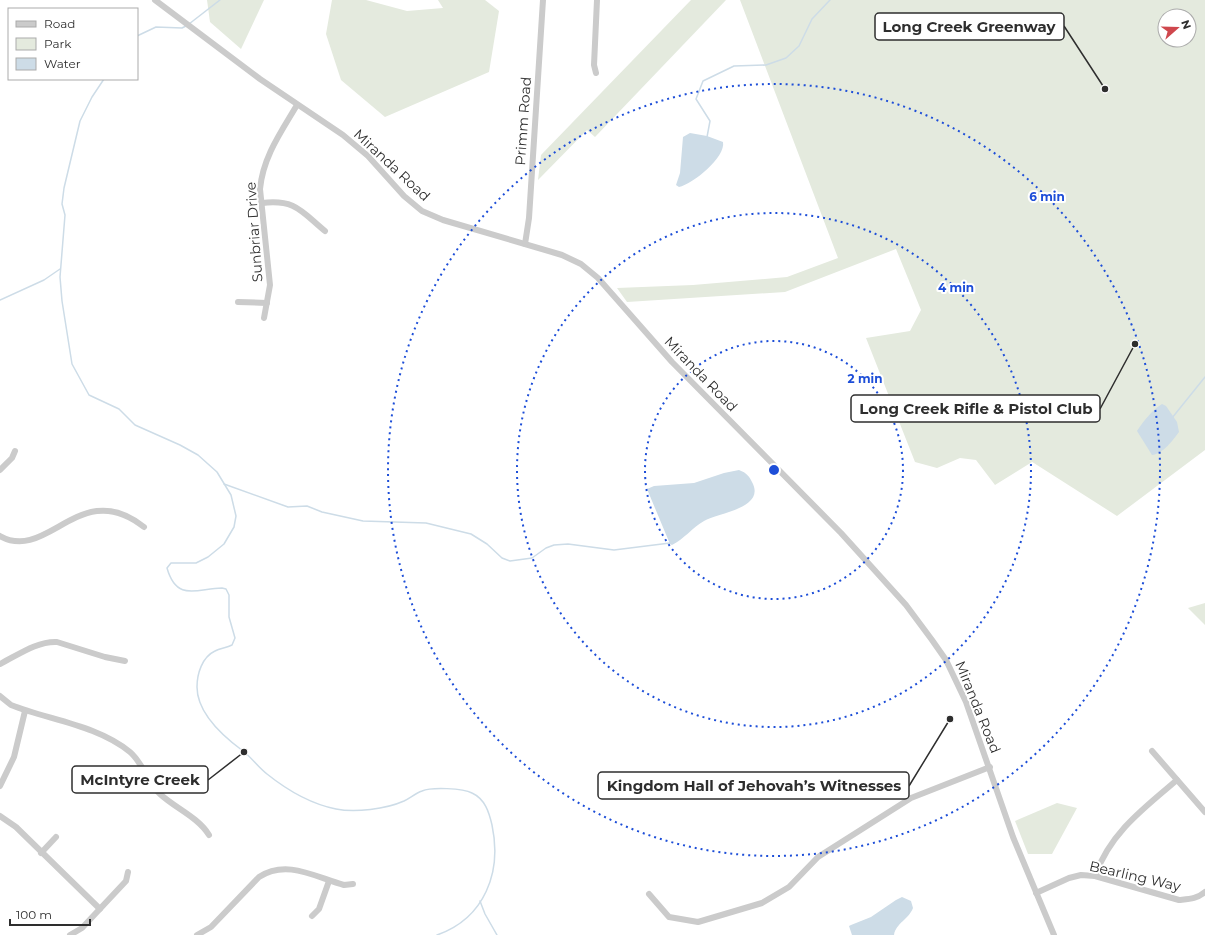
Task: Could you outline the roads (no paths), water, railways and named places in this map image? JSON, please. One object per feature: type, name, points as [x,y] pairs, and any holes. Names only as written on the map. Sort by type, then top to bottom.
[{"type":"street","name":"Miranda Road","points":[[155,0],[202,36],[360,149],[404,196],[422,211],[443,220],[525,244],[572,260],[598,278],[672,362],[841,533],[903,602],[946,660],[966,702],[990,767],[1013,837],[1054,935]]},
{"type":"street","name":"Primm Road","points":[[525,244],[529,218],[544,0]]},
{"type":"street","points":[[596,0],[594,65],[596,74]]},
{"type":"street","name":"Sunbriar Drive","points":[[264,318],[270,276],[262,203],[262,173],[266,159],[297,105]]},
{"type":"street","points":[[262,203],[284,202],[294,205],[325,231]]},
{"type":"street","points":[[238,302],[267,303]]},
{"type":"street","points":[[0,470],[12,458],[15,451]]},
{"type":"street","points":[[0,536],[11,540],[35,538],[78,516],[97,510],[127,515],[144,527]]},
{"type":"street","points":[[0,664],[41,643],[49,642],[57,642],[106,657],[125,660]]},
{"type":"street","points":[[0,696],[11,705],[25,711],[94,732],[131,753],[158,792],[173,805],[203,826],[209,835]]},
{"type":"street","points":[[0,786],[14,757],[25,711]]},
{"type":"street","points":[[1152,751],[1205,812]]},
{"type":"street","points":[[649,894],[669,917],[698,922],[762,903],[789,887],[818,857],[911,798],[990,767]]},
{"type":"street","points":[[1095,876],[1100,863],[1113,841],[1131,819],[1177,780]]},
{"type":"street","points":[[0,816],[16,827],[100,909]]},
{"type":"street","points":[[41,853],[56,837]]},
{"type":"street","points":[[197,935],[211,927],[259,877],[267,871],[286,868],[344,885],[353,884]]},
{"type":"street","points":[[70,935],[82,928],[126,881],[128,872]]},
{"type":"street","name":"Bearling Way","points":[[1036,893],[1081,874],[1095,876],[1179,900],[1190,899],[1205,892]]},
{"type":"street","points":[[312,916],[319,909],[329,881]]},
{"type":"water","points":[[690,133],[707,136],[723,142],[723,148],[714,162],[707,169],[692,181],[679,187],[676,185],[680,173],[683,137]]},
{"type":"water","points":[[1162,404],[1166,406],[1177,422],[1179,432],[1171,443],[1164,449],[1152,455],[1137,431],[1151,413]]},
{"type":"water","points":[[739,470],[748,475],[753,484],[755,492],[752,499],[746,505],[738,509],[704,521],[676,543],[672,545],[670,544],[647,489],[654,486],[694,483],[724,473]]},
{"type":"water","points":[[902,897],[911,901],[913,908],[909,915],[897,927],[894,935],[852,935],[849,926],[871,917]]},
{"type":"waterway","points":[[189,24],[220,0]]},
{"type":"waterway","points":[[707,137],[710,121],[696,99],[703,81],[734,66],[766,65],[786,58],[799,46],[812,19],[830,0]]},
{"type":"waterway","points":[[138,36],[156,27],[182,28],[186,26]]},
{"type":"waterway","points":[[103,80],[92,97],[80,121],[64,188],[62,204],[65,215],[60,277],[62,301],[72,364],[89,395],[119,409],[135,425],[180,445],[198,455],[217,472],[231,495],[236,516],[234,527],[224,544],[208,557],[196,563],[171,563],[167,568],[171,579],[176,586],[182,590],[197,591],[222,588],[226,589],[229,595],[229,617],[235,638],[232,645],[210,654],[201,666],[197,687],[198,697],[213,724],[228,739],[275,780],[291,791],[317,804],[352,811],[370,810],[397,804],[422,791],[439,789],[468,791],[480,799],[488,811],[492,825],[494,843],[492,876],[478,905],[467,917],[454,927],[437,935]]},
{"type":"waterway","points":[[0,300],[44,280],[60,269]]},
{"type":"waterway","points":[[1172,418],[1205,377]]},
{"type":"waterway","points":[[224,484],[288,507],[307,506],[322,512],[363,521],[426,523],[471,534],[487,544],[502,558],[510,561],[532,558],[546,548],[554,545],[568,544],[614,550],[670,543]]},
{"type":"waterway","points":[[480,901],[485,914],[497,935]]},
{"type":"place","name":"Long Creek Greenway","points":[[1105,89]]},
{"type":"place","name":"Long Creek Rifle & Pistol Club","points":[[1135,344]]},
{"type":"place","name":"Kingdom Hall of Jehovah’s Witnesses","points":[[950,719]]},
{"type":"place","name":"McIntyre Creek","points":[[244,752]]}]
